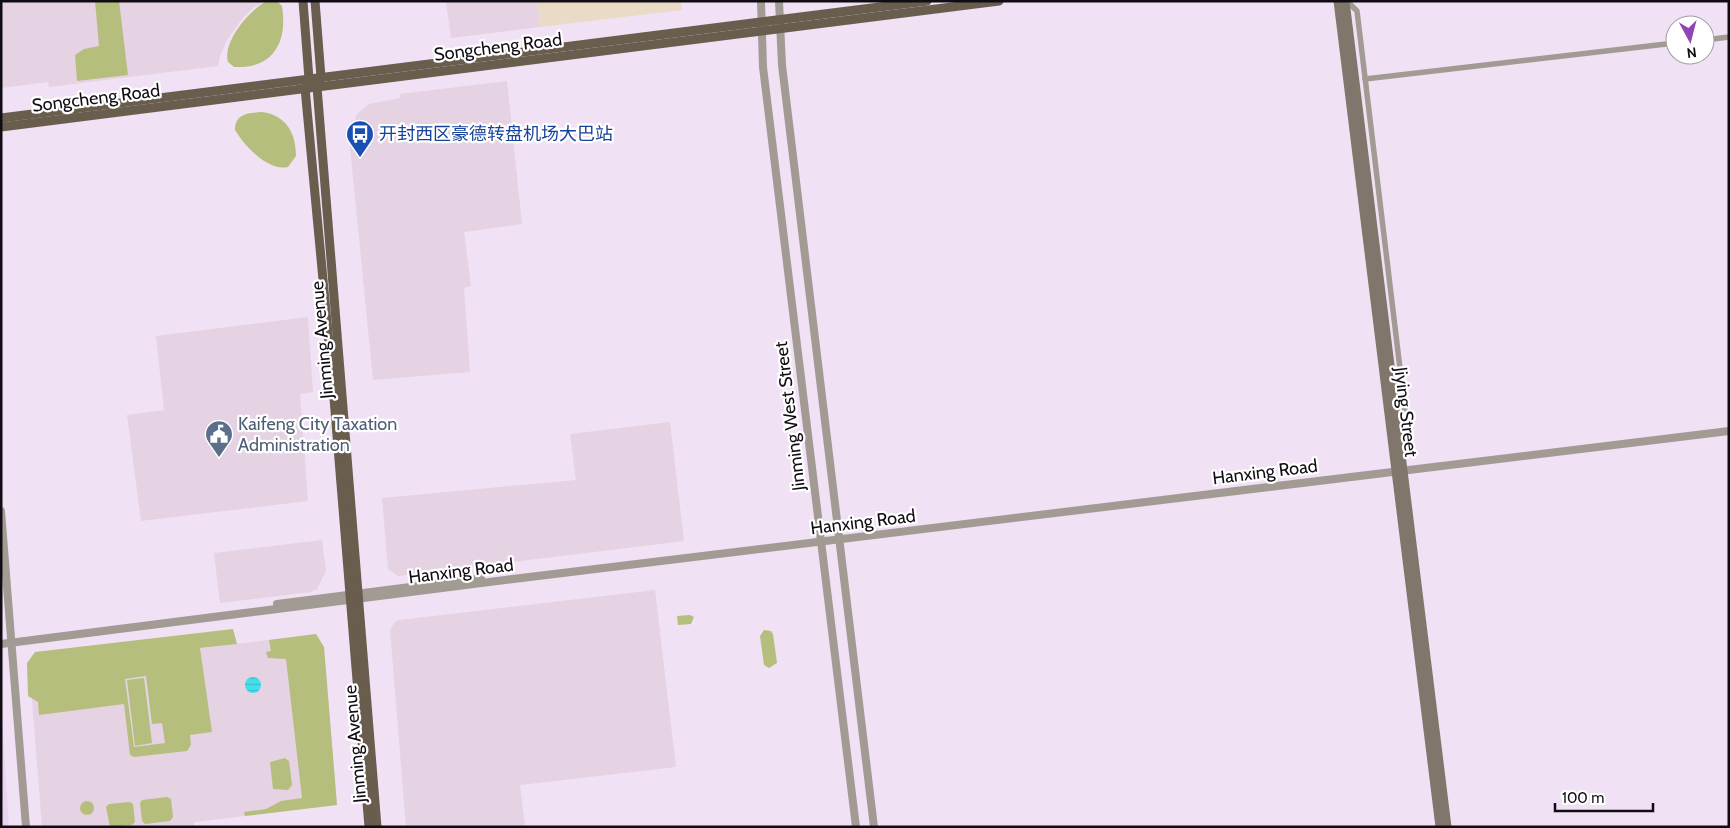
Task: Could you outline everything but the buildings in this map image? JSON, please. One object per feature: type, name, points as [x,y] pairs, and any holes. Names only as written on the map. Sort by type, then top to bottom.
[{"type":"main road","name":"Jinming Avenue","points":[[303,1],[309,79],[305,88],[378,827]]},
{"type":"main road","points":[[315,1],[322,77],[317,87]]},
{"type":"main road","name":"Songcheng Road","points":[[1,127],[761,32],[780,25],[927,1]]},
{"type":"main road","name":"Songcheng Road","points":[[1,118],[762,22],[780,25],[998,1]]},
{"type":"main road","name":"Jiying Street","points":[[1343,4],[1401,450],[1400,468],[1440,827]]},
{"type":"main road","name":"Jiying Street","points":[[1343,4],[1400,468],[1447,827]]},
{"type":"main road","name":"Jinming Avenue","points":[[317,87],[355,597],[369,827]]},
{"type":"street","name":"Jinming West Street","points":[[761,1],[764,76],[856,827]]},
{"type":"street","name":"Jinming West Street","points":[[779,1],[782,65],[874,827]]},
{"type":"street","points":[[1343,4],[1357,10],[1408,435],[1401,450]]},
{"type":"street","points":[[1715,39],[1729,37]]},
{"type":"street","points":[[1365,79],[1665,44]]},
{"type":"street","name":"Hanxing Road","points":[[1,644],[11,641],[355,597],[1729,426]]},
{"type":"street","name":"Hanxing Road","points":[[1400,468],[1729,431]]},
{"type":"street","points":[[1,511],[26,827]]},
{"type":"street","name":"Hanxing Road","points":[[1,639],[11,641]]},
{"type":"shaded area","points":[[1,1],[266,1],[254,7],[242,19],[227,40],[218,66],[49,87],[48,82],[1,88]]},
{"type":"shaded area","points":[[446,1],[537,1],[540,27],[451,38]]},
{"type":"shaded area","points":[[537,1],[688,1],[681,2],[682,10],[540,27]]},
{"type":"shaded area","points":[[507,81],[522,224],[464,232],[471,286],[464,288],[470,372],[373,380],[349,137],[357,114],[369,104],[400,98],[400,94]]},
{"type":"shaded area","name":"Kaifeng City Taxation Administration","points":[[308,317],[313,392],[300,394],[308,501],[141,521],[127,415],[164,410],[156,336]]},
{"type":"shaded area","points":[[670,422],[684,541],[398,576],[388,569],[382,498],[576,480],[570,434]]},
{"type":"shaded area","points":[[322,540],[326,571],[317,589],[311,592],[220,603],[214,553]]},
{"type":"shaded area","points":[[655,590],[676,767],[520,785],[525,827],[406,827],[390,630],[394,623],[399,620]]},
{"type":"shaded area","points":[[316,634],[324,647],[337,805],[194,822],[194,827],[42,827],[30,674],[33,669]]},
{"type":"shaded area","points":[[1,704],[9,827],[1,827]]},
{"type":"green space","points":[[95,1],[119,1],[128,75],[77,81],[75,55],[84,49],[99,46]]},
{"type":"green space","points":[[277,1],[282,6],[283,31],[280,42],[268,58],[259,63],[234,67],[228,62],[229,45],[238,28],[252,12],[265,2]]},
{"type":"green space","points":[[262,112],[283,121],[292,133],[296,156],[288,167],[273,165],[257,156],[244,143],[235,130],[237,120],[240,117]]},
{"type":"green space","points":[[690,615],[694,617],[691,624],[678,625],[677,616]]},
{"type":"green space","points":[[233,629],[237,644],[200,648],[212,732],[190,735],[191,745],[187,751],[134,757],[130,755],[124,704],[39,715],[38,702],[28,696],[27,663],[35,652]],"holes":[[[146,676],[152,724],[162,723],[165,743],[134,747],[125,679]]]},
{"type":"green space","points":[[764,630],[771,631],[773,634],[777,663],[769,668],[764,665],[760,636]]},
{"type":"green space","points":[[316,634],[324,647],[337,805],[245,816],[244,812],[266,809],[281,801],[302,798],[286,659],[268,658],[266,652],[271,651],[269,640]]},
{"type":"green space","points":[[144,678],[152,743],[135,746],[127,680]]},
{"type":"green space","points":[[285,758],[289,761],[292,785],[288,790],[273,789],[270,762]]},
{"type":"green space","points":[[167,797],[171,799],[173,817],[170,821],[145,824],[142,821],[140,803],[142,800]]},
{"type":"green space","points":[[87,801],[92,803],[94,808],[92,813],[87,815],[82,813],[80,808],[82,803]]},
{"type":"green space","points":[[130,802],[133,804],[135,822],[132,825],[110,827],[106,807],[109,804]]},
{"type":"water","points":[[253,677],[261,685],[253,693],[245,685]]},
{"type":"place","name":"开封西区豪德转盘机场大巴站","points":[[360,158]]},
{"type":"place","name":"Kaifeng City Taxation Administration","points":[[219,458]]}]
